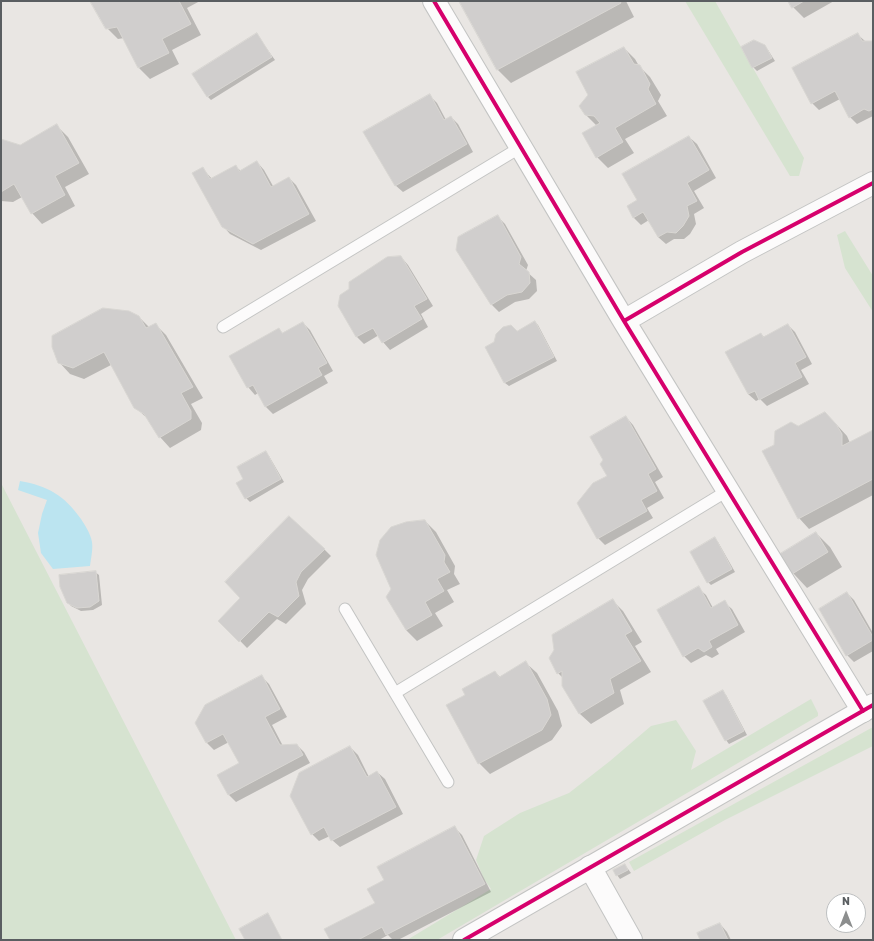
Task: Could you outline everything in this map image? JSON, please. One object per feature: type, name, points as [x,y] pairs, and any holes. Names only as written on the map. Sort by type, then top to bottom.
[{"type":"street","points":[[434,1],[727,491],[868,708],[464,940]]},
{"type":"street","points":[[624,321],[742,252],[873,183]]},
{"type":"street","points":[[590,868],[631,940]]},
{"type":"lane","points":[[223,327],[521,148]]},
{"type":"lane","points":[[395,693],[727,491]]},
{"type":"lane","points":[[345,609],[448,782]]},
{"type":"green space","points":[[685,1],[715,1],[804,158],[799,176],[790,176]]},
{"type":"green space","points":[[845,231],[873,276],[873,312],[845,268],[837,235]]},
{"type":"green space","points":[[1,483],[236,940],[1,940]]},
{"type":"green space","points":[[811,699],[818,716],[437,940],[407,940],[491,889],[484,879],[476,860],[484,836],[520,813],[569,793],[651,726],[676,720],[696,751],[691,770]]},
{"type":"green space","points":[[873,727],[873,746],[725,820],[634,871],[629,862]]},
{"type":"water","points":[[20,481],[39,486],[55,493],[75,511],[85,525],[92,541],[90,566],[53,569],[41,553],[38,533],[47,500],[18,490]]},
{"type":"building","points":[[90,1],[179,1],[191,24],[162,39],[169,53],[138,68],[117,27],[106,29]]},
{"type":"building","points":[[459,1],[620,1],[621,3],[497,70]]},
{"type":"building","points":[[788,1],[804,1],[792,8]]},
{"type":"building","points":[[257,33],[272,57],[207,97],[192,74]]},
{"type":"building","points":[[858,33],[862,41],[873,41],[873,109],[869,111],[864,109],[849,118],[835,91],[811,104],[792,68]]},
{"type":"building","points":[[754,40],[765,45],[772,58],[752,68],[741,47]]},
{"type":"building","points":[[624,47],[634,64],[640,65],[650,84],[648,89],[656,104],[615,128],[623,142],[596,158],[582,133],[600,123],[594,116],[585,115],[579,106],[588,95],[576,72]]},
{"type":"building","points":[[430,94],[444,120],[451,116],[467,144],[395,186],[363,132]]},
{"type":"building","points":[[57,124],[79,163],[55,176],[65,195],[31,214],[14,184],[1,192],[1,139],[20,145]]},
{"type":"building","points":[[689,136],[709,170],[687,183],[697,201],[687,206],[689,216],[683,226],[676,233],[667,232],[658,237],[643,212],[633,218],[627,206],[637,200],[622,174]]},
{"type":"building","points":[[257,161],[271,187],[289,177],[309,214],[253,244],[222,227],[192,173],[203,167],[210,179],[236,165],[239,171]]},
{"type":"building","points":[[498,215],[521,257],[519,264],[529,272],[530,283],[522,292],[507,295],[491,305],[456,250],[458,237]]},
{"type":"building","points":[[401,256],[427,299],[414,306],[422,319],[382,343],[373,328],[356,337],[338,306],[340,295],[349,289],[349,282],[387,257]]},
{"type":"building","points":[[103,308],[129,311],[139,316],[146,328],[156,323],[193,387],[181,393],[191,411],[191,419],[159,438],[144,414],[134,408],[104,352],[73,368],[58,363],[52,347],[52,336]]},
{"type":"building","points":[[535,321],[554,357],[504,383],[485,347],[494,342],[496,334],[503,327],[511,325],[517,331]]},
{"type":"building","points":[[303,322],[327,363],[318,368],[322,375],[265,407],[253,385],[247,388],[229,356],[279,328],[282,333]]},
{"type":"building","points":[[788,324],[806,357],[795,363],[802,377],[759,400],[755,391],[748,394],[725,352],[761,333],[763,337]]},
{"type":"building","points":[[825,412],[836,424],[842,434],[842,446],[873,430],[873,479],[798,519],[762,451],[774,445],[775,431],[791,422],[798,426]]},
{"type":"building","points":[[626,416],[656,469],[648,474],[657,491],[641,500],[647,511],[597,539],[577,503],[593,483],[607,476],[600,464],[603,460],[590,437]]},
{"type":"building","points":[[266,451],[281,479],[245,499],[236,483],[243,479],[237,467]]},
{"type":"building","points":[[289,516],[325,549],[301,572],[296,582],[299,596],[278,617],[269,612],[239,642],[218,621],[240,598],[225,582]]},
{"type":"building","points":[[425,520],[445,555],[444,562],[450,572],[437,579],[444,591],[425,602],[432,615],[406,630],[386,597],[391,589],[376,555],[380,540],[391,527],[406,522]]},
{"type":"building","points":[[816,532],[828,552],[792,574],[780,554]]},
{"type":"building","points":[[715,537],[732,569],[707,583],[690,552]]},
{"type":"building","points":[[96,571],[99,601],[90,607],[77,608],[67,603],[60,587],[59,575]]},
{"type":"building","points":[[699,586],[711,608],[725,600],[738,625],[709,641],[712,647],[704,652],[698,648],[683,657],[657,610]]},
{"type":"building","points":[[847,592],[873,637],[873,640],[846,656],[819,609]]},
{"type":"building","points":[[613,599],[632,631],[625,635],[641,661],[610,679],[614,693],[579,714],[562,686],[562,671],[557,674],[549,658],[554,650],[552,635]]},
{"type":"building","points":[[526,661],[547,699],[551,715],[542,730],[478,764],[446,705],[465,695],[462,689],[495,671],[499,677]]},
{"type":"building","points":[[262,675],[280,709],[265,717],[280,745],[297,744],[303,755],[228,795],[217,775],[239,763],[223,734],[206,743],[195,723],[205,705]]},
{"type":"building","points":[[723,690],[744,731],[725,741],[703,701]]},
{"type":"building","points":[[350,746],[367,777],[377,771],[396,807],[331,841],[324,827],[311,835],[290,796],[299,773]]},
{"type":"building","points":[[455,826],[485,884],[386,935],[382,927],[358,940],[330,940],[324,929],[375,903],[367,889],[384,880],[377,867]]},
{"type":"building","points":[[625,864],[628,870],[616,876],[613,870]]},
{"type":"building","points":[[268,913],[282,940],[245,940],[239,929]]},
{"type":"building","points":[[720,923],[728,940],[700,940],[697,933]]},
{"type":"cycle path","points":[[434,1],[624,321],[863,711]]},
{"type":"cycle path","points":[[624,321],[742,252],[873,183]]},
{"type":"cycle path","points":[[464,940],[873,705]]}]
